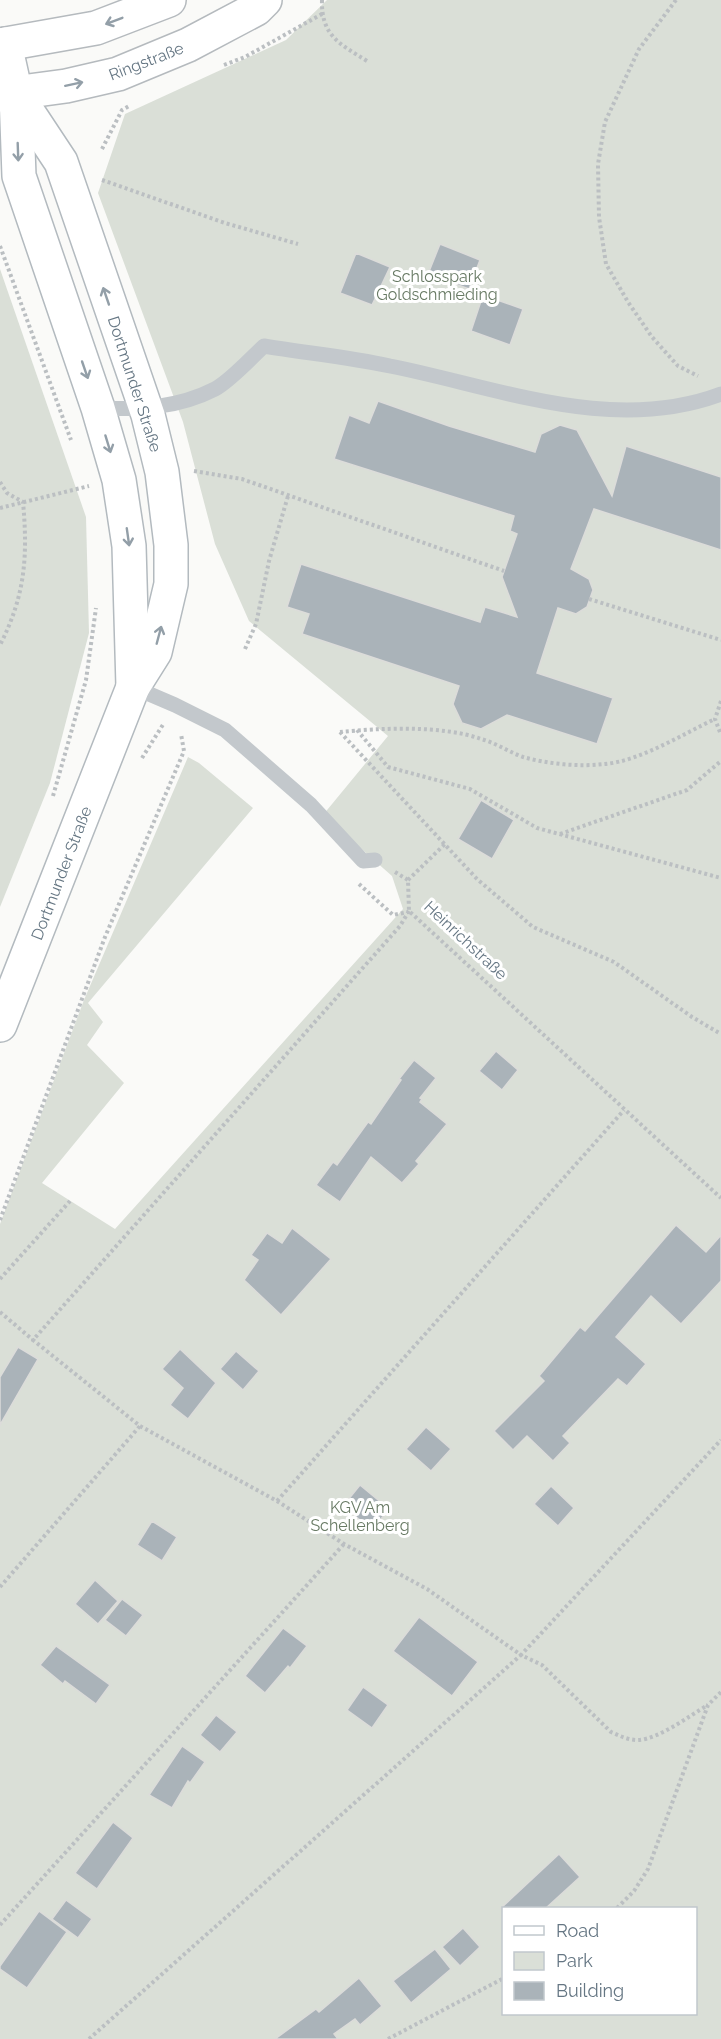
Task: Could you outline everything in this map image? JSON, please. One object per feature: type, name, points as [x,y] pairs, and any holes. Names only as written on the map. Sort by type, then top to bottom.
[{"type":"main road","points":[[2,44],[96,28],[169,0]]},
{"type":"main road","name":"Ringstraße","points":[[8,94],[66,86],[118,74],[188,45],[256,9],[265,0]]},
{"type":"main road","name":"Dortmunder Straße","points":[[2,44],[19,176],[98,408],[119,480],[129,546],[134,687]]},
{"type":"main road","name":"Dortmunder Straße","points":[[0,1025],[134,687],[155,652],[171,584],[171,545],[151,399],[61,162],[8,94]]},
{"type":"lane","name":"Dortmunder Straße","points":[[151,399],[216,388],[264,346],[390,366],[519,398],[567,405],[663,409],[721,394]]},
{"type":"lane","points":[[98,408],[151,399]]},
{"type":"lane","points":[[134,687],[225,730],[311,805],[363,861],[375,860]]},
{"type":"path","points":[[322,0],[322,14],[333,39],[367,62]]},
{"type":"path","points":[[676,0],[639,49],[605,122],[598,164],[599,217],[606,264],[628,302],[652,338],[678,366],[705,380]]},
{"type":"path","points":[[102,149],[122,110]]},
{"type":"path","points":[[99,171],[102,180],[225,223],[298,244]]},
{"type":"path","points":[[0,246],[72,442]]},
{"type":"path","points":[[193,471],[242,478],[504,571]]},
{"type":"path","points":[[0,482],[7,493],[23,502]]},
{"type":"path","points":[[0,508],[88,486],[91,496]]},
{"type":"path","points":[[245,649],[256,624],[269,561],[288,496]]},
{"type":"path","points":[[0,645],[14,618],[25,573],[26,528],[23,502]]},
{"type":"path","points":[[590,599],[721,640]]},
{"type":"path","points":[[50,805],[87,680],[97,601]]},
{"type":"path","points":[[721,701],[715,719],[721,735]]},
{"type":"path","points":[[138,764],[176,705]]},
{"type":"path","points":[[0,1220],[105,937],[184,751],[176,705]]},
{"type":"path","points":[[715,719],[630,759],[606,764],[543,761],[522,756],[480,738],[433,730],[340,732],[477,879],[533,927],[614,962],[692,1017],[721,1034]]},
{"type":"path","points":[[357,730],[388,767],[470,789],[537,828],[721,878]]},
{"type":"path","points":[[560,834],[687,790],[721,761]]},
{"type":"path","points":[[375,860],[408,880],[445,844]]},
{"type":"path","points":[[351,877],[393,915],[409,911]]},
{"type":"path","name":"Heinrichstraße","points":[[408,880],[409,911],[721,1198]]},
{"type":"path","points":[[33,1340],[400,926],[409,911]]},
{"type":"path","points":[[277,1501],[624,1110]]},
{"type":"path","points":[[0,1279],[70,1201]]},
{"type":"path","points":[[0,1312],[140,1426],[277,1501],[344,1544],[427,1589],[521,1655],[542,1665],[611,1732],[638,1740],[652,1737],[708,1706],[721,1692]]},
{"type":"path","points":[[0,1587],[140,1426]]},
{"type":"path","points":[[89,2039],[521,1655],[721,1440]]},
{"type":"path","points":[[0,1925],[344,1544]]},
{"type":"path","points":[[618,1907],[634,1891],[648,1869],[708,1706]]},
{"type":"path","points":[[388,2039],[502,1979]]},
{"type":"green space","points":[[327,0],[721,0],[721,2039],[0,2039],[0,1224],[84,1000],[188,757],[199,763],[253,808],[88,1003],[103,1022],[87,1045],[124,1083],[42,1183],[115,1229],[403,909],[392,876],[323,815],[388,736],[249,621],[215,544],[183,422],[98,193],[125,114],[286,40]]},
{"type":"green space","points":[[0,269],[86,517],[89,633],[50,783],[0,907]]},
{"type":"building","points":[[440,244],[480,260],[469,289],[428,274]]},
{"type":"building","points":[[356,253],[390,267],[372,305],[340,293]]},
{"type":"building","points":[[483,295],[523,309],[510,345],[471,331]]},
{"type":"building","points":[[378,401],[449,426],[535,452],[541,434],[560,425],[577,430],[612,496],[626,446],[721,477],[721,550],[594,509],[571,569],[589,579],[593,590],[587,607],[576,614],[558,608],[537,673],[613,698],[597,744],[507,715],[481,729],[462,723],[453,704],[459,686],[302,634],[309,614],[287,607],[301,564],[480,622],[485,607],[517,617],[502,577],[517,534],[510,531],[514,516],[334,459],[349,415],[369,423]]},
{"type":"building","points":[[481,800],[514,820],[492,859],[458,839]]},
{"type":"building","points":[[496,1051],[518,1070],[502,1090],[479,1071]]},
{"type":"building","points":[[414,1060],[436,1078],[420,1098],[422,1099],[420,1102],[447,1124],[416,1161],[419,1164],[402,1183],[371,1157],[340,1202],[316,1185],[333,1162],[337,1165],[368,1122],[371,1124],[401,1080],[399,1079]]},
{"type":"building","points":[[676,1225],[706,1252],[721,1235],[721,1281],[681,1324],[651,1296],[616,1337],[646,1364],[627,1386],[618,1379],[563,1436],[570,1443],[553,1461],[527,1436],[513,1450],[494,1431],[544,1381],[539,1376],[580,1327],[585,1331]]},
{"type":"building","points":[[292,1228],[331,1259],[281,1315],[244,1280],[258,1260],[251,1255],[267,1233],[282,1243]]},
{"type":"building","points":[[18,1347],[38,1359],[0,1425],[0,1377]]},
{"type":"building","points":[[180,1349],[216,1383],[188,1419],[170,1405],[183,1388],[162,1369]]},
{"type":"building","points":[[236,1351],[259,1371],[243,1390],[220,1369]]},
{"type":"building","points":[[426,1427],[451,1449],[431,1471],[406,1449]]},
{"type":"building","points":[[360,1485],[389,1509],[372,1530],[343,1506]]},
{"type":"building","points":[[551,1486],[574,1508],[558,1526],[534,1504]]},
{"type":"building","points":[[152,1521],[177,1537],[162,1561],[137,1545]]},
{"type":"building","points":[[95,1580],[118,1601],[98,1624],[75,1604]]},
{"type":"building","points":[[122,1599],[143,1615],[126,1636],[105,1620]]},
{"type":"building","points":[[419,1617],[478,1662],[452,1696],[393,1651]]},
{"type":"building","points":[[283,1628],[307,1646],[290,1668],[288,1666],[265,1693],[245,1676]]},
{"type":"building","points":[[56,1646],[110,1685],[96,1704],[65,1681],[63,1684],[40,1665]]},
{"type":"building","points":[[363,1687],[388,1705],[372,1728],[347,1710]]},
{"type":"building","points":[[216,1715],[237,1732],[220,1752],[200,1735]]},
{"type":"building","points":[[182,1746],[205,1762],[190,1783],[188,1781],[172,1808],[149,1795]]},
{"type":"building","points":[[113,1822],[133,1838],[97,1889],[75,1873]]},
{"type":"building","points":[[559,1854],[580,1877],[547,1907],[502,1907]]},
{"type":"building","points":[[66,1900],[92,1919],[78,1938],[52,1919]]},
{"type":"building","points":[[39,1911],[67,1932],[27,1988],[0,1969],[0,1966]]},
{"type":"building","points":[[463,1928],[480,1947],[460,1966],[442,1947]]},
{"type":"building","points":[[435,1949],[451,1969],[411,2003],[393,1981]]},
{"type":"building","points":[[359,1978],[382,2006],[360,2025],[355,2019],[334,2034],[338,2039],[275,2039],[316,2009],[319,2012]]},
{"type":"park label","name":"Schlosspark Goldschmieding","points":[[437,285]]},
{"type":"park label","name":"KGV Am Schellenberg","points":[[360,1516]]}]
